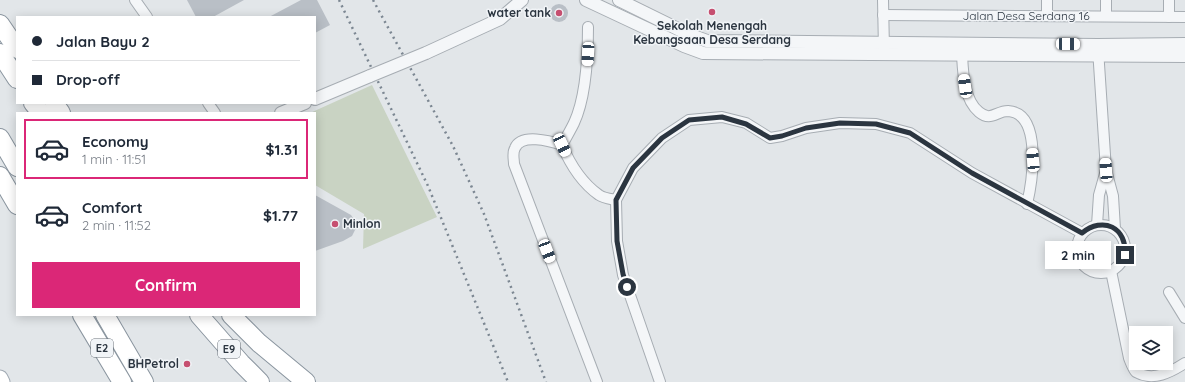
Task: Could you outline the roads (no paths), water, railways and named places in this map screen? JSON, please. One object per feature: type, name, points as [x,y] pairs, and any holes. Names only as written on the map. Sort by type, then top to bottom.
[{"type":"highway","points":[[0,24],[16,48]]},
{"type":"highway","points":[[0,53],[16,77]]},
{"type":"highway","points":[[34,104],[40,112]]},
{"type":"highway","points":[[0,138],[16,165]]},
{"type":"highway","points":[[0,176],[16,203]]},
{"type":"highway","name":"E2","points":[[83,316],[122,382]]},
{"type":"highway","name":"E2","points":[[106,316],[144,382]]},
{"type":"highway","name":"E9","points":[[200,316],[241,363],[260,382]]},
{"type":"highway","name":"E9","points":[[232,316],[259,343],[306,382]]},
{"type":"main road","points":[[0,378],[2,382]]},
{"type":"street","points":[[135,0],[146,16]]},
{"type":"street","points":[[316,99],[426,53],[500,19],[522,0]]},
{"type":"street","points":[[586,0],[684,46],[703,53],[962,55],[1098,51],[1185,44]]},
{"type":"street","points":[[619,0],[688,34],[707,41],[884,42],[1185,56]]},
{"type":"street","points":[[883,0],[884,55]]},
{"type":"street","points":[[1047,0],[1047,16]]},
{"type":"street","points":[[1106,0],[1106,16]]},
{"type":"street","points":[[1169,0],[1169,17]]},
{"type":"street","name":"Jalan Desa Serdang 16","points":[[883,15],[1185,17]]},
{"type":"street","points":[[562,145],[574,122],[584,87],[587,63],[588,28]]},
{"type":"street","points":[[1098,51],[1106,170],[1113,196],[1116,230]]},
{"type":"street","points":[[962,55],[965,86],[970,100],[978,112],[986,116],[994,116],[1007,111],[1015,113],[1022,118],[1028,128],[1033,160],[1033,173],[1027,204]]},
{"type":"street","points":[[283,112],[303,104]]},
{"type":"street","points":[[660,382],[623,274],[617,241],[616,200],[633,168],[662,138],[689,120],[722,117],[746,124],[770,138],[782,136],[806,128],[840,123],[876,124],[910,133],[972,173],[1082,233]]},
{"type":"street","points":[[597,382],[514,164],[513,153],[515,146],[522,141],[532,139],[548,140],[562,145],[569,162],[585,182],[600,196],[616,200]]},
{"type":"street","points":[[1097,225],[1099,195],[1106,170]]},
{"type":"street","points":[[1097,225],[1110,226],[1121,234],[1124,241],[1125,255],[1117,267],[1112,271],[1099,274],[1092,272],[1081,264],[1077,257],[1076,249],[1077,241],[1082,233],[1097,225]]},
{"type":"street","points":[[1112,271],[1129,358],[1136,372],[1145,377],[1160,380],[1185,363]]},
{"type":"street","points":[[1169,292],[1185,318]]},
{"type":"railway","points":[[339,0],[428,186],[508,382]]},
{"type":"railway","points":[[373,0],[453,146],[484,214],[546,382]]},
{"type":"place","name":"Sekolah Menengah Kebangsaan Desa Serdang","points":[[712,12]]},
{"type":"place","name":"water tank","points":[[559,13]]},
{"type":"place","name":"Minlon","points":[[335,224]]},
{"type":"place","name":"BHPetrol","points":[[187,364]]}]
